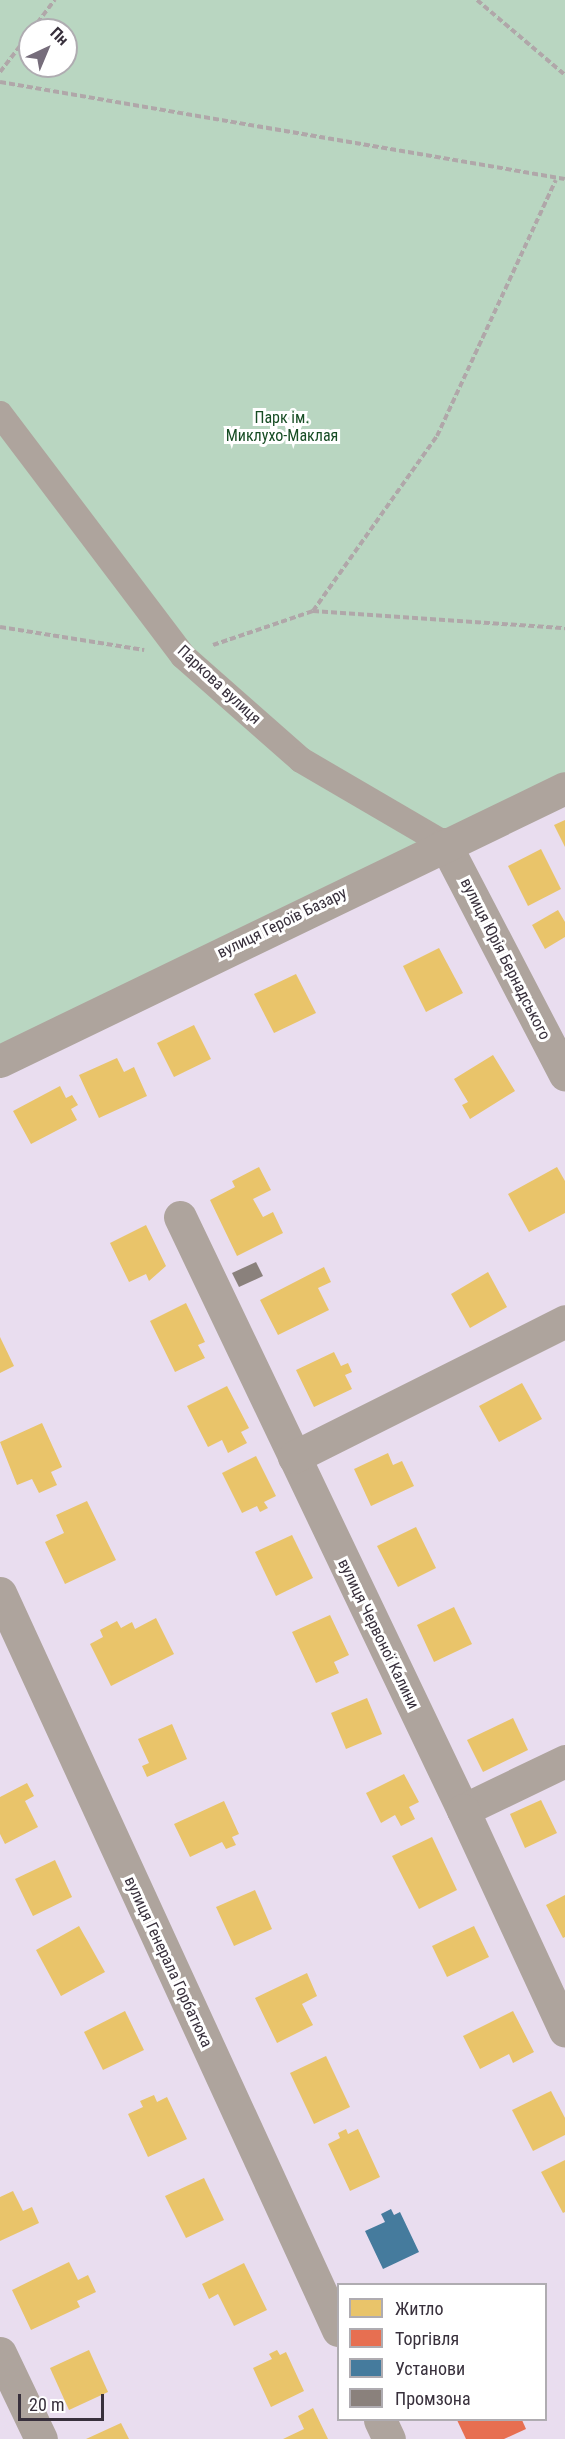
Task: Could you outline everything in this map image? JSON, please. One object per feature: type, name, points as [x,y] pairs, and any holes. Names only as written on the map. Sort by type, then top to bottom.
[{"type":"street","name":"Паркова вулиця","points":[[0,414],[183,656],[301,760],[445,844]]},
{"type":"street","name":"вулиця Героїв Базару","points":[[0,1061],[565,788]]},
{"type":"street","name":"вулиця Юрія Бернадського","points":[[445,844],[565,1075]]},
{"type":"street","name":"вулиця Червоної Калини","points":[[180,1217],[463,1810],[565,2031]]},
{"type":"street","points":[[294,1457],[565,1321]]},
{"type":"street","name":"вулиця Генерала Горбатюка","points":[[0,1593],[337,2326]]},
{"type":"street","points":[[463,1810],[565,1761]]},
{"type":"street","points":[[0,2353],[41,2439]]},
{"type":"street","points":[[381,2421],[390,2439]]},
{"type":"path","points":[[41,18],[55,0]]},
{"type":"path","points":[[477,0],[565,73]]},
{"type":"path","points":[[0,72],[18,48]]},
{"type":"path","points":[[0,82],[555,180],[565,179]]},
{"type":"path","points":[[313,611],[437,436],[555,180]]},
{"type":"path","points":[[0,627],[183,656],[313,611],[565,628]]},
{"type":"green space","name":"Парк ім. Миклухо-Маклая","points":[[0,0],[565,0],[565,788],[0,1061]]},
{"type":"building: Житло","points":[[565,820],[565,847],[554,825]]},
{"type":"building: Житло","points":[[541,849],[561,889],[528,906],[508,866]]},
{"type":"building: Житло","points":[[558,910],[565,922],[565,937],[545,949],[532,925]]},
{"type":"building: Житло","points":[[439,948],[463,993],[426,1012],[403,966]]},
{"type":"building: Житло","points":[[296,974],[316,1013],[274,1033],[254,994]]},
{"type":"building: Житло","points":[[194,1025],[211,1059],[174,1077],[157,1043]]},
{"type":"building: Житло","points":[[493,1055],[515,1091],[470,1119],[462,1105],[468,1102],[454,1079]]},
{"type":"building: Житло","points":[[117,1058],[124,1072],[134,1067],[147,1096],[99,1118],[79,1075]]},
{"type":"building: Житло","points":[[60,1086],[66,1098],[72,1095],[78,1105],[71,1109],[77,1120],[31,1144],[13,1111]]},
{"type":"building: Житло","points":[[259,1167],[271,1190],[253,1199],[263,1217],[273,1212],[283,1233],[237,1256],[210,1200],[235,1187],[232,1181]]},
{"type":"building: Житло","points":[[557,1167],[565,1181],[565,1213],[529,1232],[508,1194]]},
{"type":"building: Житло","points":[[146,1225],[166,1266],[149,1281],[146,1274],[129,1282],[110,1243]]},
{"type":"building: Житло","points":[[324,1267],[331,1282],[318,1288],[329,1310],[278,1335],[260,1300]]},
{"type":"building: Житло","points":[[488,1272],[507,1307],[470,1328],[451,1294]]},
{"type":"building: Житло","points":[[186,1303],[205,1342],[198,1345],[205,1358],[175,1372],[150,1321]]},
{"type":"building: Житло","points":[[0,1337],[14,1366],[0,1373]]},
{"type":"building: Житло","points":[[334,1352],[341,1366],[348,1363],[352,1372],[345,1375],[352,1389],[314,1407],[296,1370]]},
{"type":"building: Житло","points":[[522,1383],[542,1419],[499,1442],[479,1406]]},
{"type":"building: Житло","points":[[227,1386],[249,1428],[241,1432],[247,1443],[228,1453],[222,1440],[208,1447],[187,1406]]},
{"type":"building: Житло","points":[[42,1423],[62,1467],[51,1472],[57,1485],[39,1493],[32,1479],[17,1485],[0,1442]]},
{"type":"building: Житло","points":[[388,1453],[393,1465],[402,1461],[414,1486],[371,1506],[354,1469]]},
{"type":"building: Житло","points":[[256,1456],[276,1496],[264,1502],[268,1508],[260,1512],[257,1506],[242,1513],[222,1473]]},
{"type":"building: Житло","points":[[87,1501],[116,1560],[65,1584],[45,1542],[64,1533],[56,1515]]},
{"type":"building: Житло","points":[[416,1527],[436,1568],[398,1587],[377,1546]]},
{"type":"building: Житло","points":[[292,1535],[313,1578],[276,1596],[255,1552]]},
{"type":"building: Житло","points":[[454,1607],[472,1644],[434,1662],[417,1625]]},
{"type":"building: Житло","points":[[330,1615],[349,1655],[334,1662],[339,1673],[316,1683],[292,1632]]},
{"type":"building: Житло","points":[[156,1618],[174,1654],[111,1686],[90,1644],[103,1637],[100,1630],[117,1621],[121,1628],[132,1622],[135,1629]]},
{"type":"building: Житло","points":[[367,1698],[382,1734],[346,1749],[331,1713]]},
{"type":"building: Житло","points":[[513,1718],[528,1750],[483,1772],[467,1740]]},
{"type":"building: Житло","points":[[172,1724],[187,1759],[147,1777],[142,1766],[149,1763],[138,1739]]},
{"type":"building: Житло","points":[[404,1774],[419,1802],[409,1807],[415,1819],[401,1826],[395,1815],[381,1823],[366,1793]]},
{"type":"building: Житло","points":[[27,1783],[34,1796],[25,1801],[38,1827],[5,1844],[0,1834],[0,1797]]},
{"type":"building: Житло","points":[[541,1800],[557,1833],[525,1848],[510,1814]]},
{"type":"building: Житло","points":[[224,1801],[239,1834],[232,1837],[236,1845],[226,1849],[222,1842],[190,1857],[174,1824]]},
{"type":"building: Житло","points":[[432,1837],[457,1890],[419,1909],[392,1856]]},
{"type":"building: Житло","points":[[55,1860],[72,1897],[33,1916],[15,1879]]},
{"type":"building: Житло","points":[[255,1890],[272,1929],[234,1946],[216,1907]]},
{"type":"building: Житло","points":[[565,1895],[565,1937],[563,1938],[546,1905]]},
{"type":"building: Житло","points":[[79,1926],[105,1972],[61,1996],[36,1950]]},
{"type":"building: Житло","points":[[474,1926],[489,1957],[447,1977],[432,1946]]},
{"type":"building: Житло","points":[[307,1973],[317,1996],[302,2004],[313,2025],[277,2043],[255,1998]]},
{"type":"building: Житло","points":[[125,2011],[144,2050],[103,2070],[84,2032]]},
{"type":"building: Житло","points":[[513,2011],[534,2052],[513,2063],[509,2054],[480,2069],[463,2036]]},
{"type":"building: Житло","points":[[326,2056],[350,2107],[314,2124],[290,2073]]},
{"type":"building: Житло","points":[[551,2091],[565,2118],[565,2135],[533,2151],[512,2110]]},
{"type":"building: Житло","points":[[154,2095],[157,2102],[167,2097],[187,2139],[148,2157],[128,2114],[143,2107],[140,2101]]},
{"type":"building: Житло","points":[[346,2129],[348,2134],[358,2129],[380,2177],[350,2191],[328,2144],[340,2138],[338,2133]]},
{"type":"building: Житло","points":[[565,2160],[565,2212],[563,2213],[541,2172]]},
{"type":"building: Житло","points":[[204,2178],[224,2220],[186,2238],[165,2196]]},
{"type":"building: Житло","points":[[13,2191],[23,2211],[32,2207],[39,2223],[0,2241],[0,2197]]},
{"type":"building: Житло","points":[[69,2262],[78,2280],[88,2275],[96,2292],[77,2301],[80,2307],[31,2330],[12,2290]]},
{"type":"building: Житло","points":[[244,2263],[267,2310],[234,2326],[218,2294],[209,2299],[202,2284]]},
{"type":"building: Житло","points":[[89,2350],[108,2392],[69,2410],[50,2368]]},
{"type":"building: Житло","points":[[277,2350],[280,2355],[286,2352],[304,2391],[271,2407],[253,2368],[272,2359],[269,2354]]},
{"type":"building: Житло","points":[[313,2408],[328,2439],[283,2439],[304,2429],[298,2416]]},
{"type":"building: Житло","points":[[121,2423],[129,2439],[86,2439]]},
{"type":"building: Торгівля","points":[[457,2421],[522,2421],[526,2429],[504,2439],[466,2439]]},
{"type":"building: Установи","points":[[391,2209],[394,2215],[400,2212],[419,2252],[383,2269],[365,2231],[385,2222],[381,2214]]},
{"type":"building: Промзона","points":[[256,1262],[263,1276],[239,1287],[232,1273]]}]
